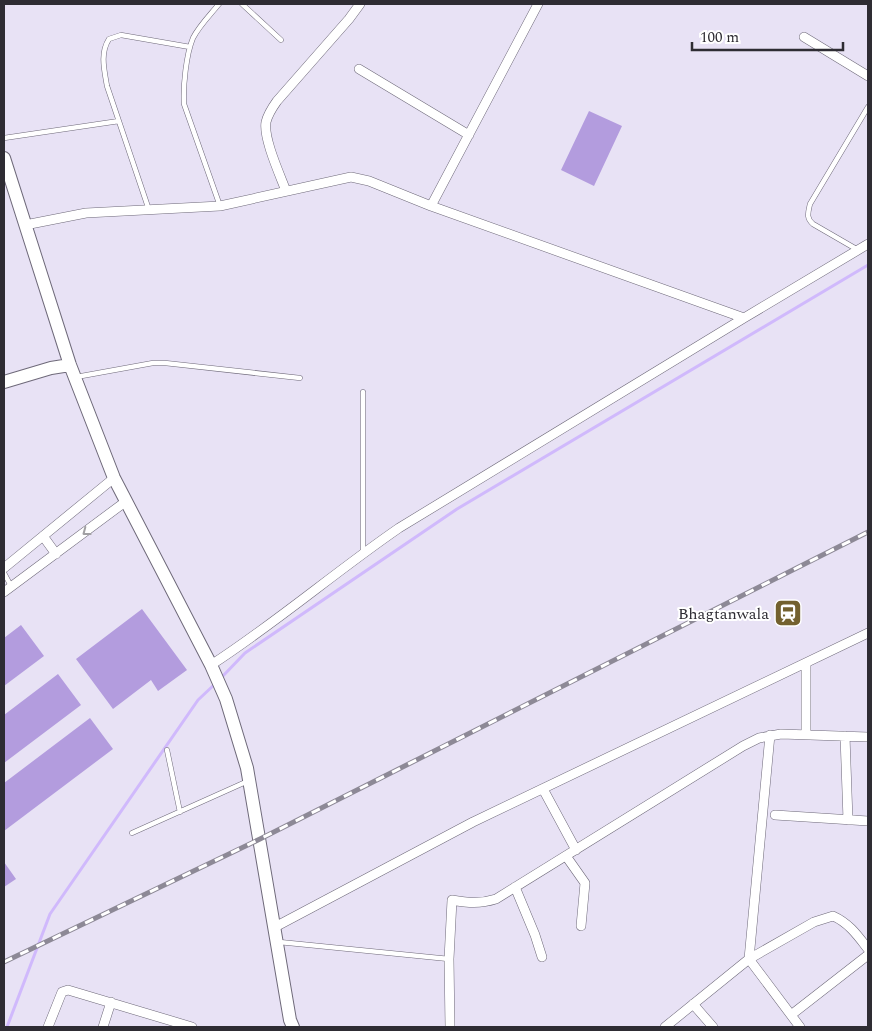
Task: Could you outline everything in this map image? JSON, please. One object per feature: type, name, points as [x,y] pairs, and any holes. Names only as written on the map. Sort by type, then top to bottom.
[{"type":"street","points":[[286,191],[267,138],[265,125],[269,112],[360,4]]},
{"type":"street","points":[[431,206],[538,4]]},
{"type":"street","points":[[804,37],[868,76]]},
{"type":"street","points":[[359,69],[469,135]]},
{"type":"street","points":[[4,158],[72,371],[114,478],[212,668],[226,699],[250,780],[291,1025]]},
{"type":"street","points":[[25,225],[86,213],[220,206],[351,177],[369,181],[431,206],[744,318]]},
{"type":"street","points":[[212,668],[363,552],[428,509],[868,244]]},
{"type":"street","points":[[4,382],[51,368],[72,371]]},
{"type":"street","points":[[4,568],[114,478]]},
{"type":"street","points":[[8,589],[125,502]]},
{"type":"street","points":[[43,536],[56,554]]},
{"type":"street","points":[[275,927],[430,844],[868,633]]},
{"type":"street","points":[[806,664],[806,735]]},
{"type":"street","points":[[770,735],[749,959],[800,1027]]},
{"type":"street","points":[[450,1027],[449,959],[452,900],[485,903],[496,899],[743,746],[770,735],[868,737]]},
{"type":"street","points":[[845,736],[848,820]]},
{"type":"street","points":[[543,789],[576,850]]},
{"type":"street","points":[[775,815],[868,821]]},
{"type":"street","points":[[566,856],[585,883],[581,926]]},
{"type":"street","points":[[515,887],[542,957]]},
{"type":"street","points":[[665,1027],[749,959],[814,922],[833,916],[842,920],[868,949]]},
{"type":"street","points":[[791,1015],[868,955]]},
{"type":"street","points":[[48,1027],[62,992],[68,990],[192,1027]]},
{"type":"street","points":[[103,1027],[111,1002]]},
{"type":"street","points":[[693,1004],[713,1027]]},
{"type":"lane","points":[[219,4],[197,32],[190,47],[184,88],[184,104],[220,206]]},
{"type":"lane","points":[[242,4],[281,40]]},
{"type":"lane","points":[[149,210],[107,86],[103,52],[109,39],[121,35],[190,47]]},
{"type":"lane","points":[[858,250],[808,220],[807,214],[810,204],[868,107]]},
{"type":"lane","points":[[4,138],[119,121]]},
{"type":"lane","points":[[72,371],[164,363],[300,378]]},
{"type":"lane","points":[[362,392],[363,552]]},
{"type":"lane","points":[[4,573],[8,589]]},
{"type":"lane","points":[[167,750],[180,812]]},
{"type":"lane","points":[[132,833],[250,780]]},
{"type":"lane","points":[[276,942],[449,959]]},
{"type":"building","points":[[589,111],[622,126],[594,186],[561,170]]},
{"type":"building","points":[[142,609],[187,670],[158,691],[151,680],[113,709],[76,659]]},
{"type":"building","points":[[21,625],[44,656],[4,686],[4,638]]},
{"type":"building","points":[[58,674],[81,705],[4,763],[4,715]]},
{"type":"building","points":[[90,718],[113,749],[4,831],[4,783]]},
{"type":"building","points":[[4,862],[16,879],[4,887]]},
{"type":"waterway","points":[[221,678],[245,653],[457,509],[868,265]]},
{"type":"waterway","points":[[7,1027],[50,914],[198,700],[215,684]]},
{"type":"railway","points":[[4,962],[260,839],[868,532]]},
{"type":"place","name":"Bhagtanwala","points":[[788,613]]}]
